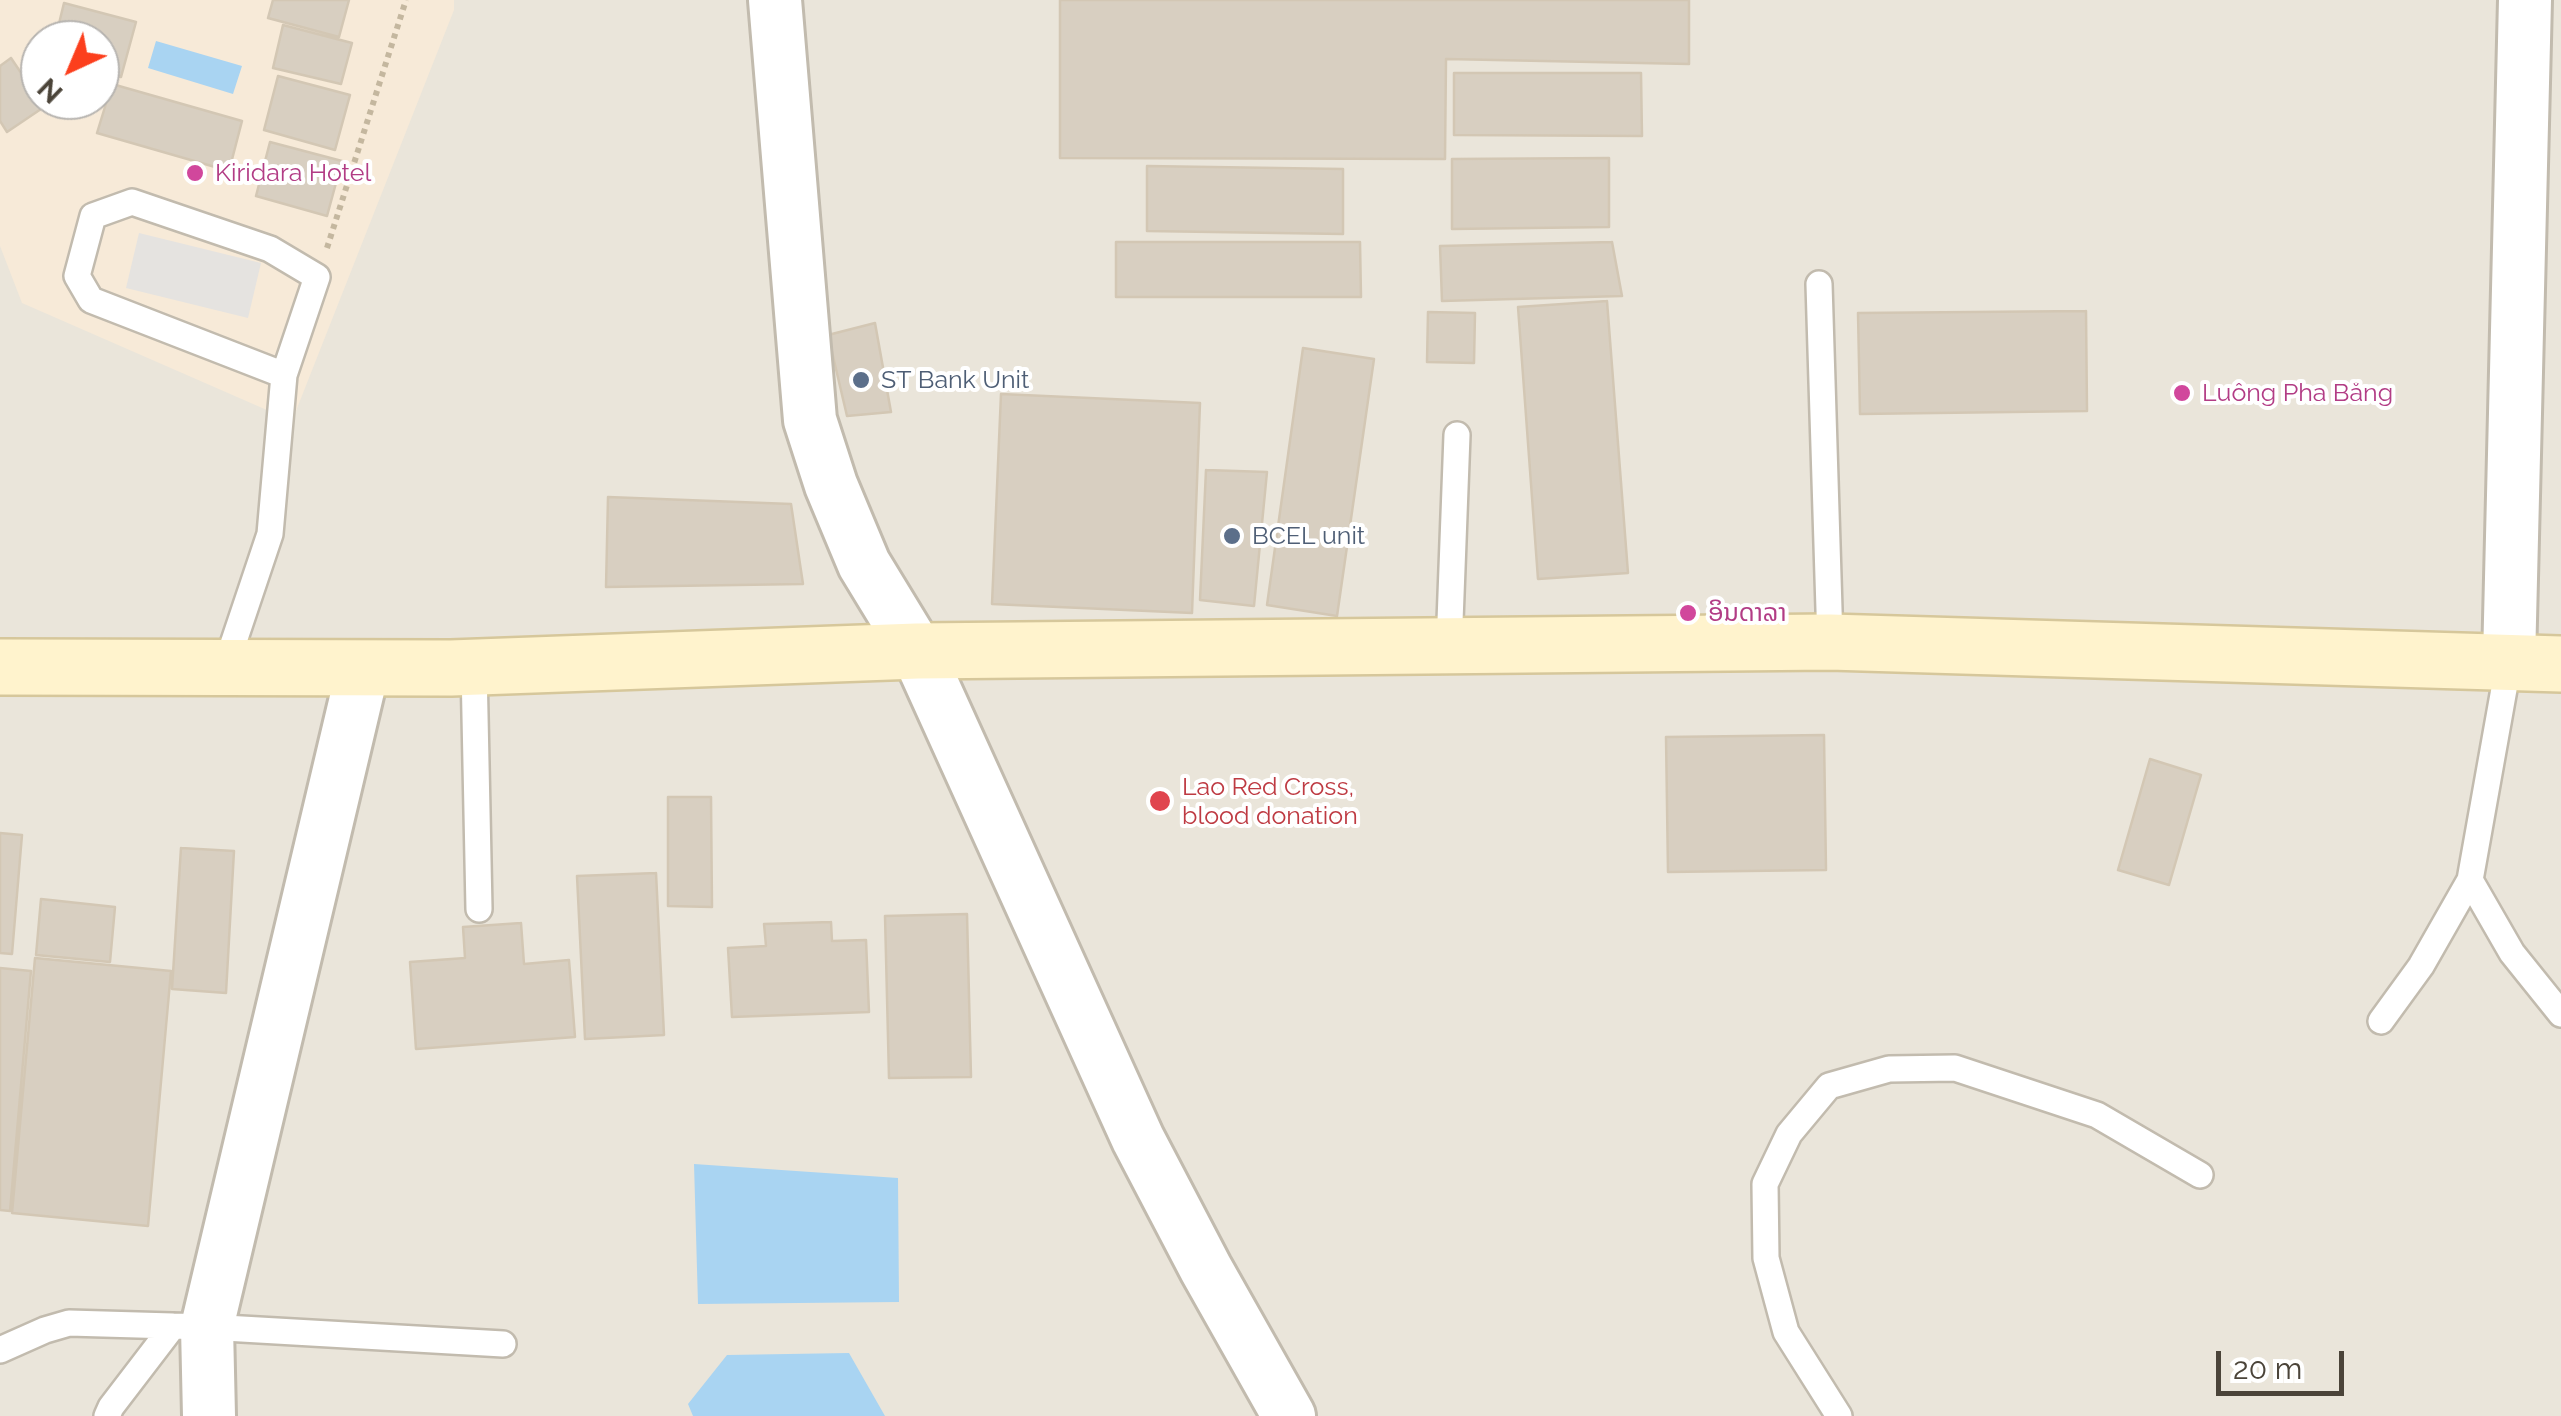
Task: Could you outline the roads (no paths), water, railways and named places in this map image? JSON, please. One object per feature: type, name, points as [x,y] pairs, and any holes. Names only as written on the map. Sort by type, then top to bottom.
[{"type":"main road","points":[[0,666],[363,669],[917,651],[1830,642],[2535,663]]},
{"type":"street","points":[[775,0],[810,420],[831,485],[864,564],[917,651],[1138,1139],[1289,1416]]},
{"type":"street","points":[[2525,0],[2535,663]]},
{"type":"street","points":[[209,1416],[190,1326],[363,669]]},
{"type":"lane","points":[[224,668],[270,534],[284,374],[318,278],[270,249],[132,202],[93,216],[77,276],[91,300],[284,374]]},
{"type":"lane","points":[[1819,284],[1830,642]]},
{"type":"lane","points":[[1450,648],[1456,435]]},
{"type":"lane","points":[[2381,1022],[2421,966],[2470,880],[2535,663]]},
{"type":"lane","points":[[474,667],[479,909]]},
{"type":"lane","points":[[2470,880],[2512,953],[2561,1014]]},
{"type":"lane","points":[[1840,1416],[1786,1332],[1766,1258],[1765,1184],[1789,1134],[1829,1086],[1890,1070],[1955,1068],[2097,1115],[2200,1174]]},
{"type":"lane","points":[[0,1350],[69,1323],[503,1344]]},
{"type":"lane","points":[[107,1416],[111,1407],[190,1326]]},
{"type":"water","points":[[156,41],[242,66],[233,94],[148,68]]},
{"type":"water","points":[[694,1164],[898,1178],[899,1302],[698,1304]]},
{"type":"water","points":[[849,1353],[885,1416],[693,1416],[688,1404],[727,1355]]},
{"type":"place","name":"Kiridara Hotel","points":[[195,173]]},
{"type":"place","name":"ST Bank Unit","points":[[861,380]]},
{"type":"place","name":"Luông Pha Băng","points":[[2182,393]]},
{"type":"place","name":"BCEL unit","points":[[1232,536]]},
{"type":"place","name":"ອິນດາລາ","points":[[1688,613]]},
{"type":"place","name":"Lao Red Cross, blood donation","points":[[1160,801]]}]
